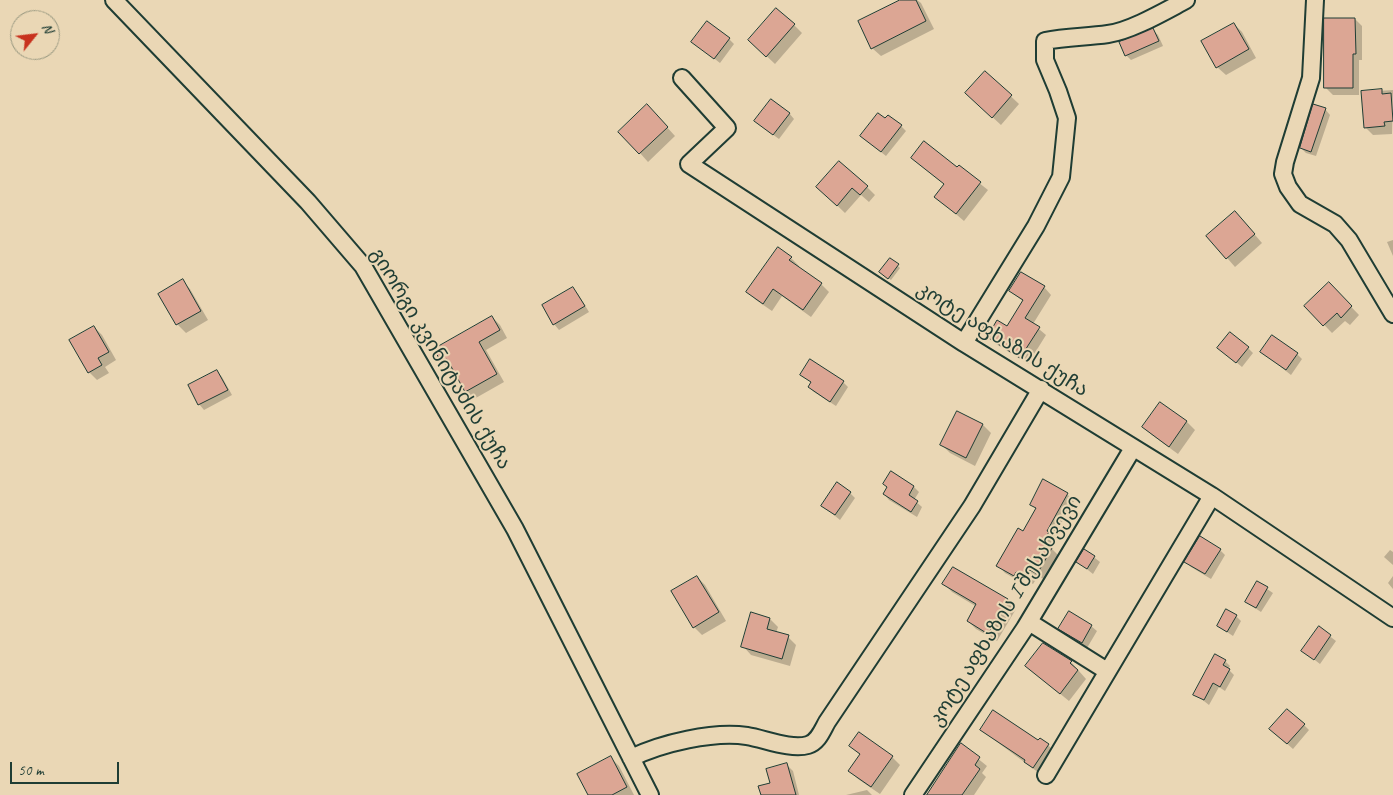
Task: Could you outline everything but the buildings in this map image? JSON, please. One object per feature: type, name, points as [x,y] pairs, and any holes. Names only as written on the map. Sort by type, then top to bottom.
[{"type":"street","name":"გიორგი კვინიტაძის ქუჩა","points":[[114,0],[308,202],[363,266],[515,529],[650,795]]},
{"type":"street","points":[[964,343],[1036,226],[1061,177],[1067,118],[1046,60],[1045,41],[1109,34],[1144,21],[1186,0]]},
{"type":"street","points":[[1315,0],[1311,78],[1283,174],[1288,187],[1300,204],[1335,224],[1349,240],[1393,314]]},
{"type":"street","name":"კოტე აფხაზის ქუჩა","points":[[682,78],[727,128],[689,164],[964,343],[1212,496],[1393,618]]},
{"type":"street","points":[[631,758],[642,752],[690,739],[746,736],[798,747],[810,745],[817,739],[972,506],[1041,389]]},
{"type":"street","name":"კოტე აფხაზის I შესახვევი","points":[[913,795],[1029,622],[1133,448]]},
{"type":"street","points":[[1046,775],[1212,496]]},
{"type":"street","points":[[1029,622],[1107,671]]}]
